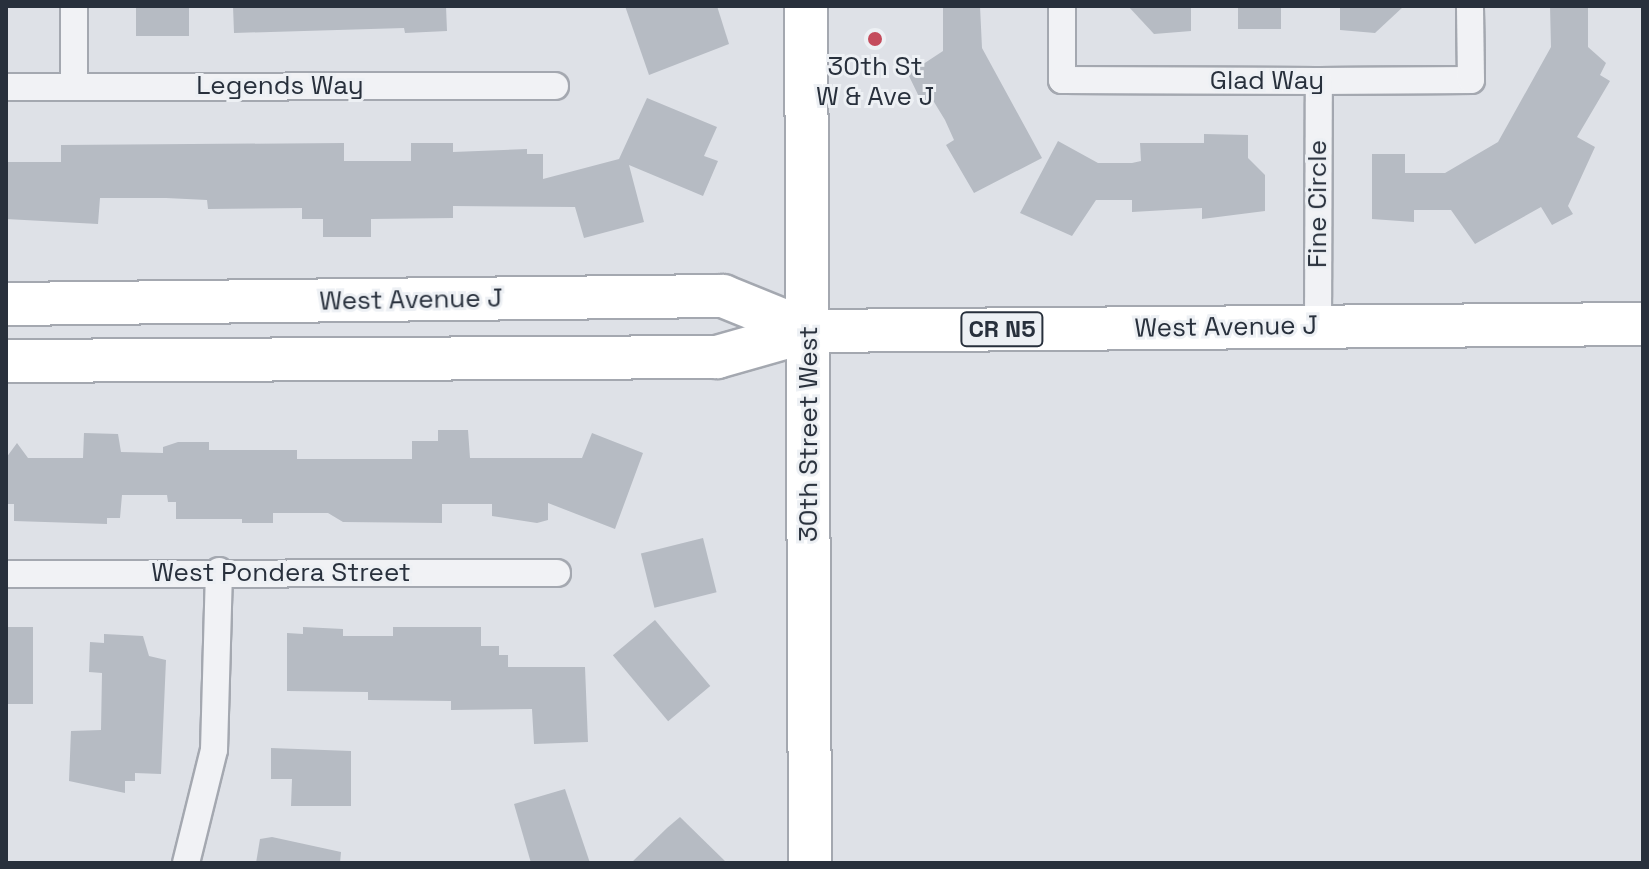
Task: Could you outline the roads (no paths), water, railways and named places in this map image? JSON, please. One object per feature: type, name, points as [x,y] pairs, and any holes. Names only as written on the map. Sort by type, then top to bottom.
[{"type":"main road","name":"30th Street West","points":[[806,6],[810,863]]},
{"type":"main road","name":"West Avenue J","points":[[6,304],[723,296],[809,331]]},
{"type":"main road","name":"West Avenue J","points":[[6,361],[717,357],[809,331],[1643,324]]},
{"type":"street","points":[[74,6],[74,87]]},
{"type":"street","name":"Glad Way","points":[[1062,6],[1062,80],[1319,81],[1471,80],[1470,6]]},
{"type":"street","name":"Fine Circle","points":[[1318,326],[1319,81]]},
{"type":"street","name":"Legends Way","points":[[6,87],[555,86]]},
{"type":"street","points":[[186,863],[214,750],[219,571]]},
{"type":"street","name":"West Pondera Street","points":[[6,574],[219,571],[557,573]]},
{"type":"place","name":"30th St W & Ave J","points":[[875,39]]}]
